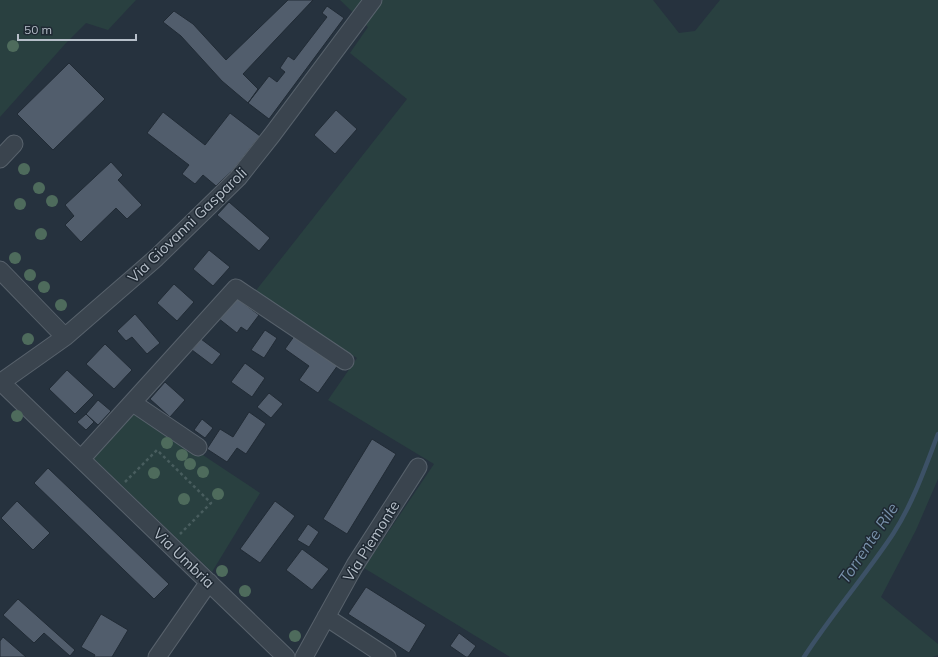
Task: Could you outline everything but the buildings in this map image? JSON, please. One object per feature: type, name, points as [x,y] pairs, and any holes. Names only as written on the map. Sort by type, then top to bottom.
[{"type":"street","name":"Via Giovanni Gasparoli","points":[[1,382],[65,336],[156,258],[238,178],[373,0]]},
{"type":"street","points":[[0,159],[14,144]]},
{"type":"street","points":[[0,270],[65,336]]},
{"type":"street","points":[[81,459],[236,288],[345,361]]},
{"type":"street","name":"Via Umbria","points":[[1,382],[286,657]]},
{"type":"street","points":[[133,403],[198,447]]},
{"type":"street","name":"Via Piemonte","points":[[304,657],[355,565],[418,467]]},
{"type":"street","points":[[157,657],[209,582]]},
{"type":"street","points":[[326,617],[387,657]]},
{"type":"path","points":[[116,492],[157,450],[211,503],[169,544]]},
{"type":"green space","points":[[0,0],[136,0],[108,30],[86,23],[66,43],[0,117]]},
{"type":"green space","points":[[340,0],[653,0],[679,33],[695,31],[720,0],[938,0],[938,479],[916,530],[881,597],[938,644],[938,655],[932,657],[510,657],[364,568],[434,464],[328,400],[357,358],[254,293],[407,99],[350,53],[368,27]]},
{"type":"green space","points":[[135,410],[260,493],[212,572],[93,458]]},
{"type":"waterway","name":"Torrente Rile","points":[[804,657],[893,534],[907,510],[938,434]]}]
